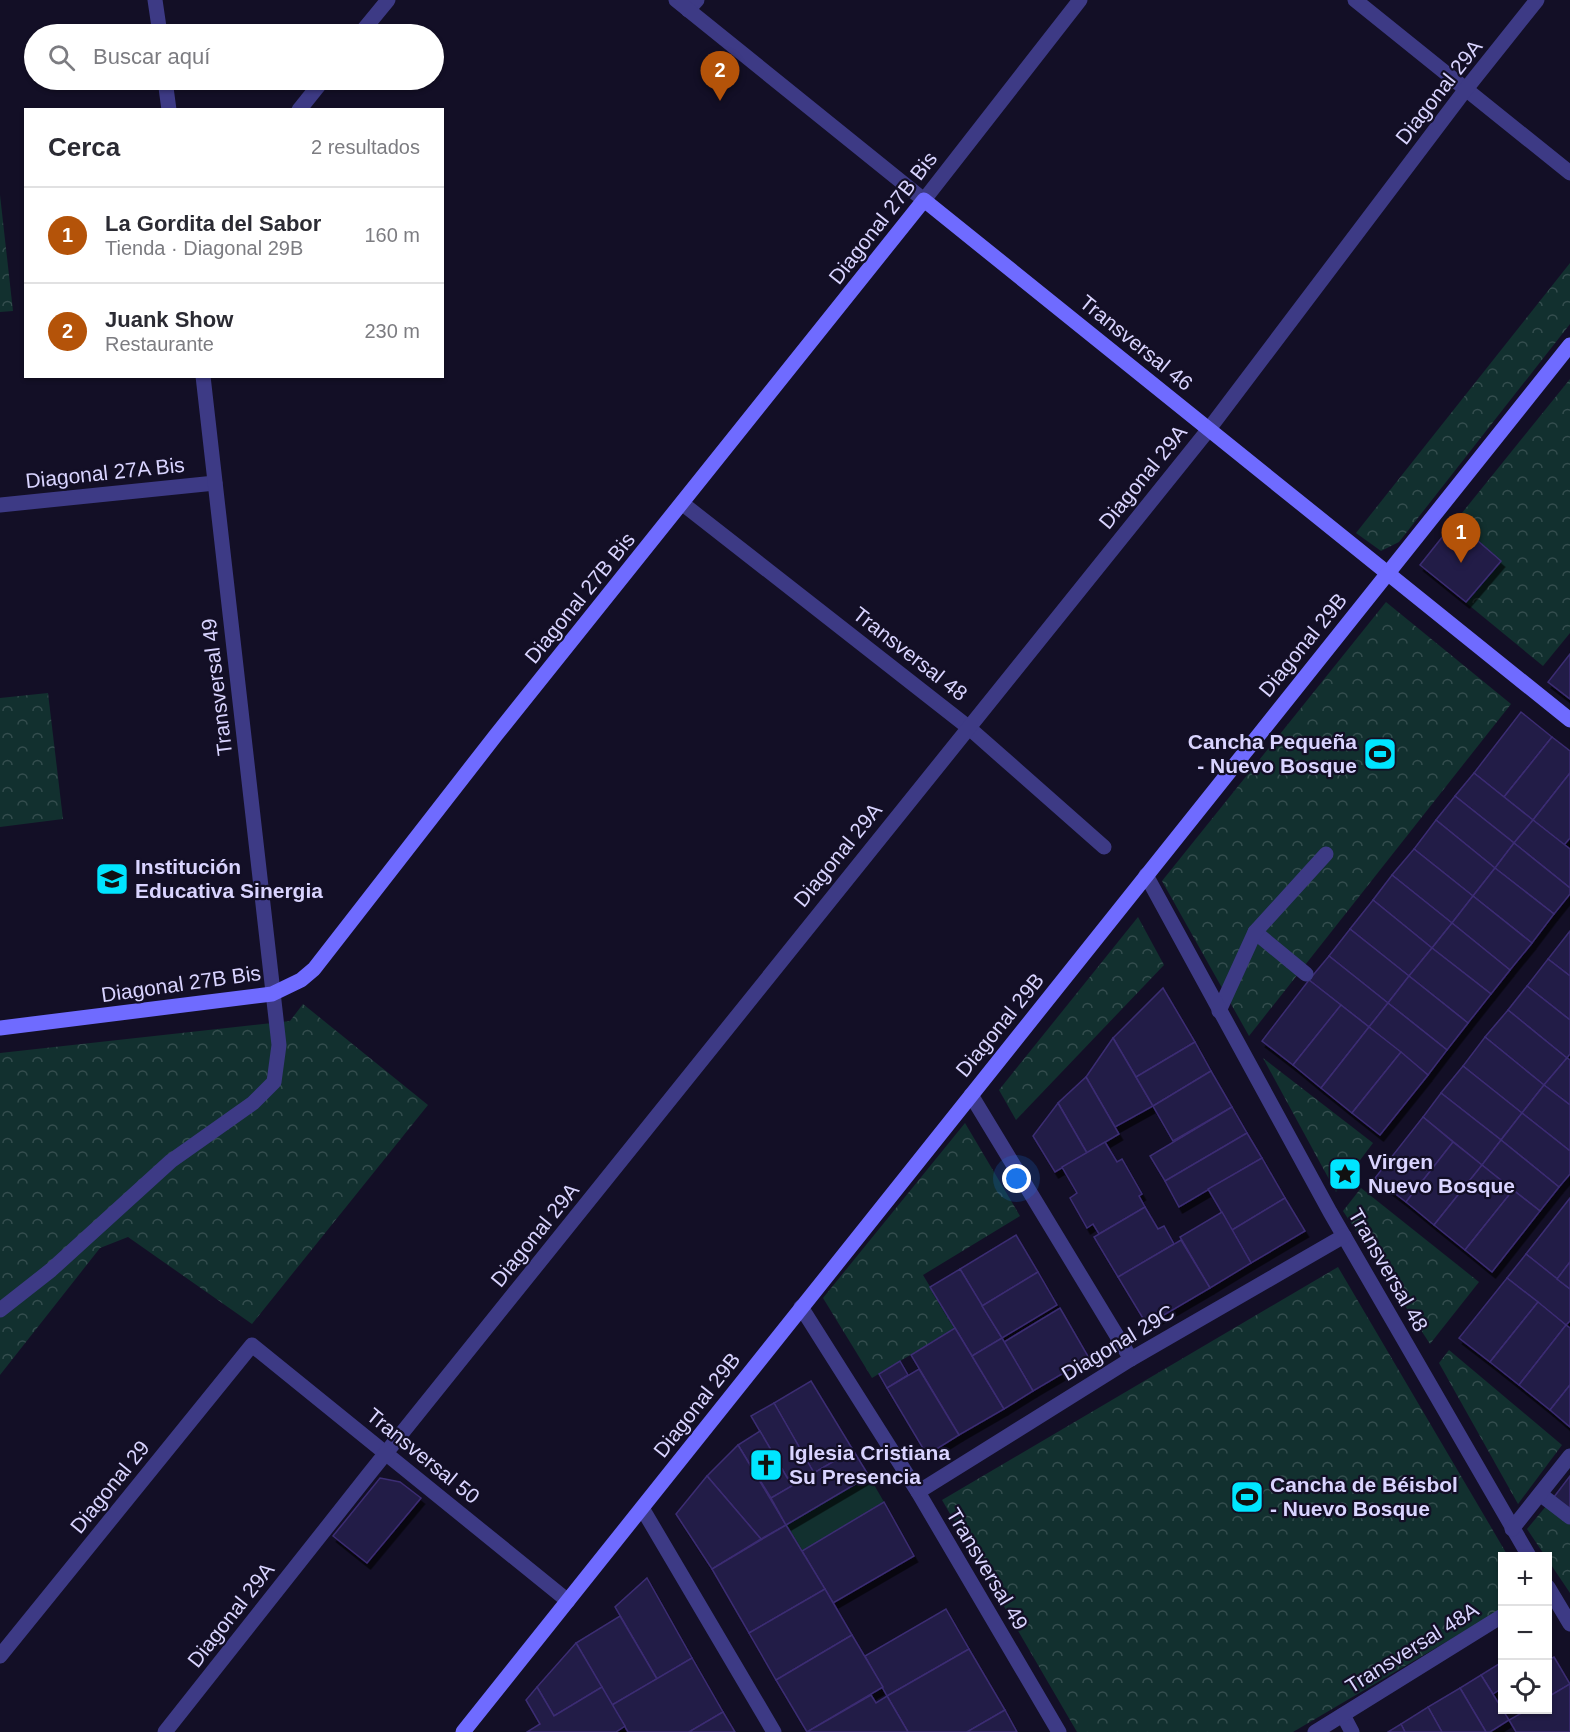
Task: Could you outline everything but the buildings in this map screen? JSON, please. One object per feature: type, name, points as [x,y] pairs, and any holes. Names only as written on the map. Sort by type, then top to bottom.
[{"type":"street","points":[[155,0],[158,24]]},
{"type":"street","points":[[368,24],[388,0]]},
{"type":"street","name":"Transversal 46","points":[[676,0],[693,5],[924,200],[1570,720]]},
{"type":"street","name":"Diagonal 27B Bis","points":[[0,1028],[272,994],[301,980],[327,955],[496,735],[683,504],[1080,0]]},
{"type":"street","points":[[1355,0],[1570,173]]},
{"type":"street","name":"Diagonal 29A","points":[[165,1732],[1209,429],[1466,89],[1537,0]]},
{"type":"street","points":[[167,90],[170,108]]},
{"type":"street","points":[[301,108],[315,90]]},
{"type":"street","name":"Diagonal 29B","points":[[471,1728],[568,1601],[801,1307],[1570,345]]},
{"type":"street","name":"Transversal 49","points":[[0,1310],[51,1270],[171,1161],[253,1103],[274,1082],[279,1045],[203,378]]},
{"type":"street","name":"Diagonal 27A Bis","points":[[0,505],[214,483]]},
{"type":"street","name":"Transversal 48","points":[[683,504],[968,727],[1104,847]]},
{"type":"street","points":[[1219,1011],[1255,932],[1326,854]]},
{"type":"street","name":"Transversal 48","points":[[1146,875],[1344,1236],[1526,1552]]},
{"type":"street","points":[[1255,932],[1306,974]]},
{"type":"street","points":[[971,1095],[1131,1359]]},
{"type":"street","name":"Diagonal 29C","points":[[918,1492],[1131,1359],[1344,1236]]},
{"type":"street","name":"Transversal 49","points":[[801,1307],[918,1492],[1059,1732]]},
{"type":"street","name":"Transversal 50","points":[[252,1345],[568,1601]]},
{"type":"street","name":"Diagonal 29","points":[[0,1656],[252,1345]]},
{"type":"street","points":[[1512,1529],[1570,1456]]},
{"type":"street","points":[[1540,1494],[1570,1517]]},
{"type":"street","points":[[642,1508],[774,1732]]},
{"type":"street","points":[[1552,1595],[1570,1624]]},
{"type":"street","name":"Transversal 48A","points":[[1315,1732],[1498,1619]]},
{"type":"street","name":"Transversal 48A","points":[[1343,1715],[1353,1732]]},
{"type":"green space","points":[[0,195],[13,311],[0,312]]},
{"type":"green space","points":[[1570,263],[1570,324],[1399,542],[1381,551],[1356,533]]},
{"type":"green space","points":[[1570,379],[1570,633],[1543,666],[1420,565]]},
{"type":"green space","points":[[1386,602],[1511,704],[1249,1036],[1162,881]]},
{"type":"green space","points":[[48,693],[63,819],[0,827],[0,698]]},
{"type":"green space","points":[[1138,917],[1164,965],[1016,1120],[999,1090]]},
{"type":"green space","points":[[303,1004],[428,1105],[252,1324],[128,1237],[100,1248],[0,1375],[0,1053],[290,1021]]},
{"type":"green space","points":[[1263,1058],[1373,1143],[1336,1192]]},
{"type":"green space","points":[[965,1123],[1020,1216],[923,1275],[955,1328],[872,1378],[823,1298]]},
{"type":"green space","points":[[1361,1188],[1479,1282],[1430,1344],[1343,1211]]},
{"type":"green space","name":"Cancha de Béisbol - Nuevo Bosque","points":[[1338,1267],[1506,1552],[1498,1552],[1498,1611],[1293,1732],[1077,1732],[942,1500]]},
{"type":"green space","points":[[1449,1350],[1562,1445],[1518,1504],[1439,1363]]},
{"type":"green space","points":[[869,1476],[884,1502],[802,1551],[786,1525]]},
{"type":"green space","points":[[1547,1505],[1570,1523],[1570,1593],[1552,1566],[1552,1552],[1542,1552],[1527,1529]]},
{"type":"place","name":"Juank Show","points":[[720,101]]},
{"type":"place","name":"La Gordita del Sabor","points":[[1461,563]]},
{"type":"place","name":"Cancha Pequeña - Nuevo Bosque","points":[[1380,754]]},
{"type":"place","name":"Institución Educativa Sinergia","points":[[112,879]]},
{"type":"place","name":"Virgen Nuevo Bosque","points":[[1345,1174]]},
{"type":"place","name":"Iglesia Cristiana Su Presencia","points":[[766,1465]]},
{"type":"place","name":"Cancha de Béisbol - Nuevo Bosque","points":[[1247,1497]]}]
